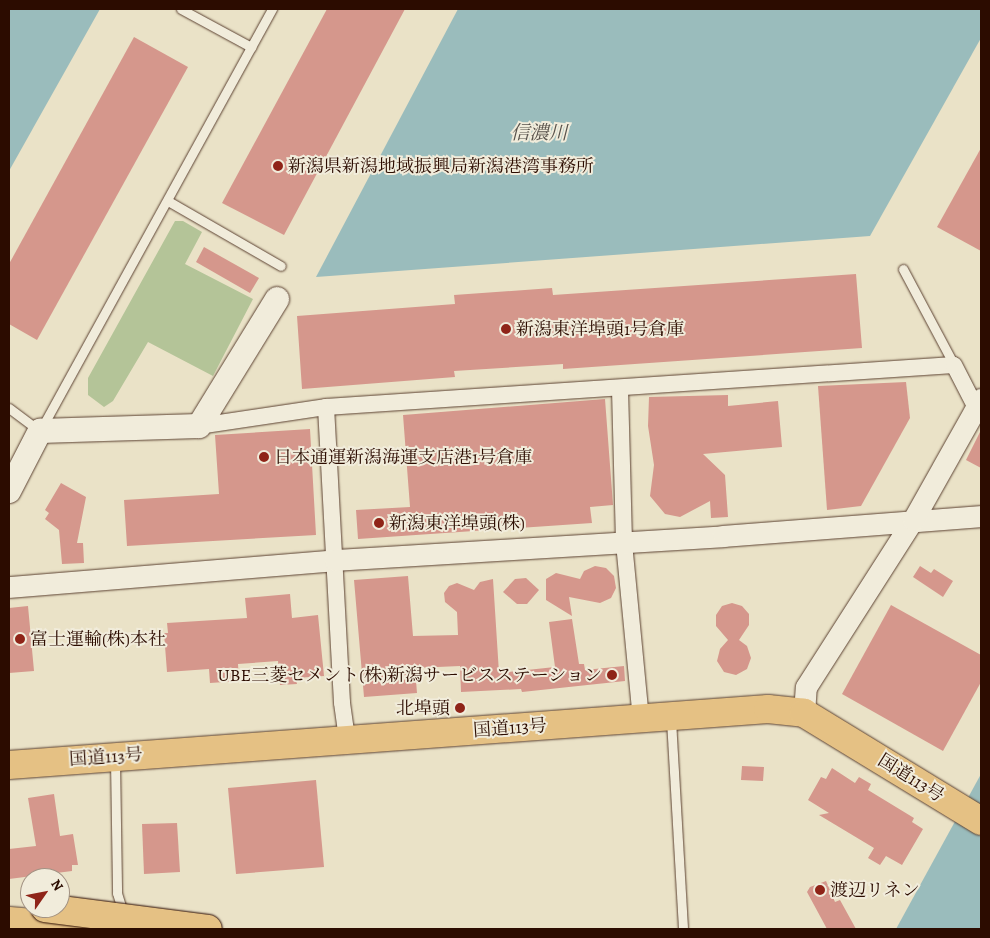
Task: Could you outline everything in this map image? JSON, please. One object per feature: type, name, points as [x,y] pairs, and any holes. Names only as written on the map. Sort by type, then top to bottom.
[{"type":"highway","name":"国道113号","points":[[9,765],[347,738],[641,720],[768,709],[804,713],[981,821]]},
{"type":"highway","points":[[70,911],[208,929]]},
{"type":"highway","points":[[9,921],[101,929]]},
{"type":"main road","points":[[9,491],[40,431],[199,426],[277,299]]},
{"type":"street","points":[[199,426],[326,407],[620,389],[954,365],[979,403],[913,520],[806,687],[804,713]]},
{"type":"street","points":[[620,389],[624,543],[641,720]]},
{"type":"street","points":[[326,407],[342,703],[347,738]]},
{"type":"street","points":[[9,587],[335,560],[624,543],[981,516]]},
{"type":"lane","points":[[182,9],[251,47]]},
{"type":"lane","points":[[9,408],[40,431],[272,9]]},
{"type":"lane","points":[[168,201],[281,266]]},
{"type":"lane","points":[[903,269],[954,365]]},
{"type":"lane","points":[[670,717],[683,929]]},
{"type":"lane","points":[[115,757],[117,893],[127,929]]},
{"type":"green space","points":[[175,221],[183,221],[202,232],[185,264],[253,299],[213,376],[148,342],[113,401],[104,407],[88,395],[88,378]]},
{"type":"water","points":[[9,9],[100,9],[9,171]]},
{"type":"water","name":"信濃川","points":[[458,9],[981,9],[981,38],[870,236],[316,277]]},
{"type":"water","points":[[981,774],[981,929],[896,929]]},
{"type":"building","points":[[327,9],[405,9],[284,235],[222,203]]},
{"type":"building","points":[[134,37],[188,67],[37,340],[9,324],[9,264]]},
{"type":"building","points":[[981,148],[981,251],[937,227]]},
{"type":"building","points":[[204,247],[259,278],[250,293],[196,262]]},
{"type":"building","points":[[856,274],[862,348],[563,369],[563,364],[454,371],[455,377],[302,389],[297,316],[455,304],[454,295],[552,288],[553,295]]},
{"type":"building","points":[[906,382],[910,418],[861,506],[827,510],[818,386]]},
{"type":"building","points":[[728,395],[728,406],[778,401],[782,447],[703,454],[725,475],[728,517],[711,518],[710,501],[680,517],[665,514],[650,496],[654,465],[648,426],[649,397]]},
{"type":"building","points":[[605,399],[613,505],[590,507],[592,523],[358,539],[356,510],[410,507],[403,415]]},
{"type":"building","points":[[310,429],[316,535],[127,546],[124,500],[219,494],[215,435]]},
{"type":"building","points":[[981,430],[981,468],[966,460]]},
{"type":"building","points":[[61,483],[86,497],[77,543],[83,543],[84,563],[62,564],[59,530],[45,519],[49,513],[45,510]]},
{"type":"building","points":[[595,566],[606,568],[614,576],[616,588],[611,598],[600,603],[569,597],[572,616],[546,600],[546,579],[556,573],[580,579],[584,571]]},
{"type":"building","points":[[920,566],[931,573],[934,569],[953,581],[943,597],[913,577]]},
{"type":"building","points":[[408,576],[413,636],[458,635],[457,612],[445,602],[444,593],[449,586],[457,583],[474,590],[480,582],[493,579],[499,673],[555,667],[549,622],[572,619],[579,664],[584,664],[585,670],[624,666],[625,681],[522,692],[521,689],[461,692],[460,666],[415,668],[417,693],[364,697],[354,580]]},
{"type":"building","points":[[526,578],[539,590],[527,604],[517,604],[503,592],[515,579]]},
{"type":"building","points":[[290,594],[292,618],[318,615],[324,676],[296,678],[297,684],[280,685],[278,661],[238,664],[239,681],[210,683],[209,669],[167,672],[164,633],[168,633],[167,623],[247,618],[245,598]]},
{"type":"building","points":[[732,603],[742,606],[749,614],[749,625],[739,640],[747,646],[751,658],[747,669],[736,675],[724,672],[717,661],[720,649],[728,640],[716,626],[716,615],[722,606]]},
{"type":"building","points":[[891,605],[981,655],[981,682],[943,751],[842,694]]},
{"type":"building","name":"富士運輸(株)本社","points":[[28,606],[34,671],[9,673],[9,608]]},
{"type":"building","points":[[742,766],[764,767],[763,781],[741,780]]},
{"type":"building","points":[[832,768],[855,783],[859,777],[871,784],[868,790],[914,818],[912,822],[923,829],[902,865],[886,856],[880,865],[868,858],[874,848],[819,815],[829,813],[808,800],[821,777],[826,779]]},
{"type":"building","points":[[316,780],[324,867],[236,874],[228,788]]},
{"type":"building","points":[[54,794],[60,836],[73,834],[78,865],[72,865],[72,871],[70,871],[70,868],[20,868],[20,878],[9,879],[9,849],[36,846],[28,798]]},
{"type":"building","points":[[177,823],[180,872],[144,874],[142,824]]},
{"type":"building","name":"渡辺リネン","points":[[826,881],[835,902],[840,900],[856,929],[827,929],[807,892],[810,887]]},
{"type":"place","name":"新潟県新潟地域振興局新潟港湾事務所","points":[[278,166]]},
{"type":"place","name":"新潟東洋埠頭1号倉庫","points":[[506,329]]},
{"type":"place","name":"日本通運新潟海運支店港1号倉庫","points":[[264,457]]},
{"type":"place","name":"新潟東洋埠頭(株)","points":[[379,523]]},
{"type":"place","name":"富士運輸(株)本社","points":[[20,639]]},
{"type":"place","name":"UBE三菱セメント(株)新潟サービスステーション","points":[[612,675]]},
{"type":"place","name":"北埠頭","points":[[460,708]]},
{"type":"place","name":"渡辺リネン","points":[[820,890]]}]
